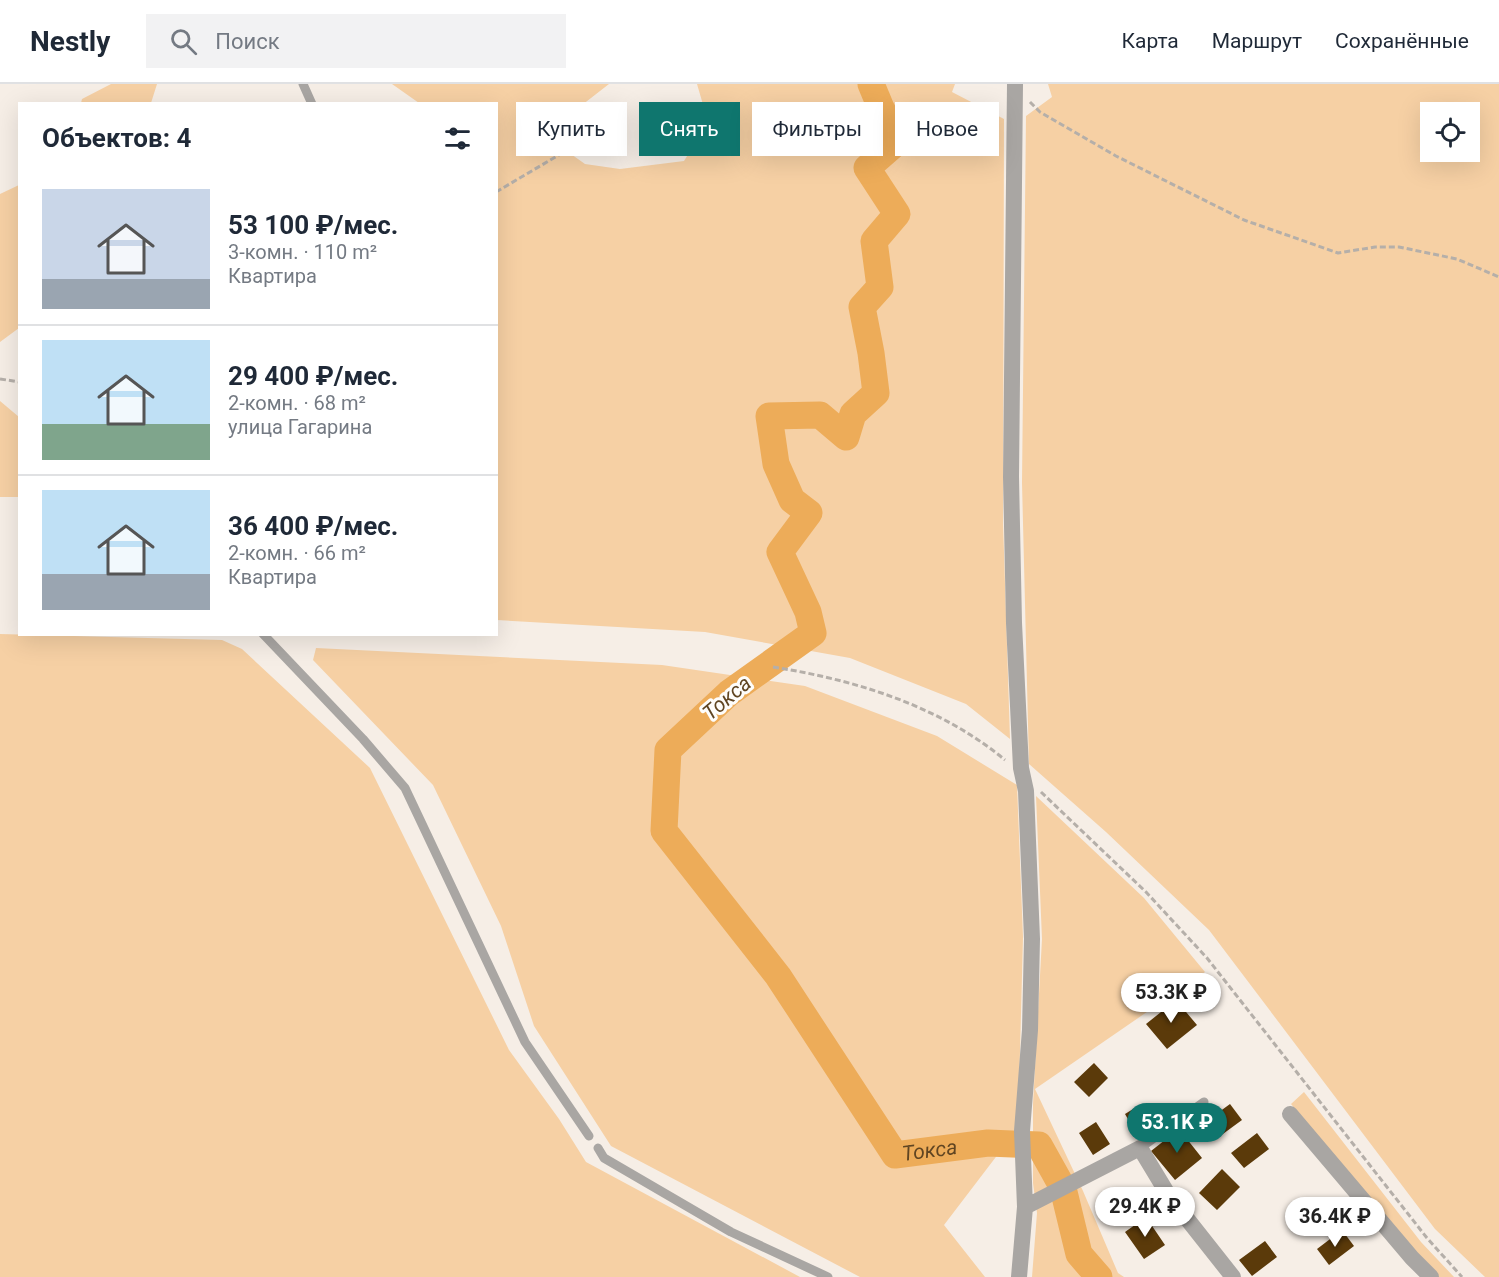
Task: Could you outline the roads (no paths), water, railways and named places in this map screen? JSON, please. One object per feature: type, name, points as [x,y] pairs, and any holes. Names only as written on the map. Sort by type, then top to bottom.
[{"type":"street","points":[[1015,86],[1011,477],[1014,634],[1032,939],[1030,1030],[1022,1131],[1026,1207],[1019,1277]]},
{"type":"street","points":[[1290,1114],[1412,1258],[1431,1277]]},
{"type":"street","points":[[1026,1207],[1140,1148],[1169,1196],[1233,1277]]},
{"type":"lane","points":[[303,84],[311,102]]},
{"type":"lane","points":[[265,636],[363,739],[405,788],[525,1042],[589,1136]]},
{"type":"lane","points":[[1140,1148],[1204,1102]]},
{"type":"lane","points":[[598,1148],[604,1158],[731,1232],[828,1277]]},
{"type":"waterway","name":"Токса","points":[[871,84],[899,140],[867,168],[897,214],[874,241],[880,287],[862,307],[876,393],[853,414],[846,437],[820,415],[769,416],[776,464],[792,500],[809,513],[780,552],[808,612],[813,633],[729,693],[668,750],[664,831],[778,976],[895,1155],[988,1143],[1039,1145],[1063,1188],[1079,1254],[1099,1277]]}]
